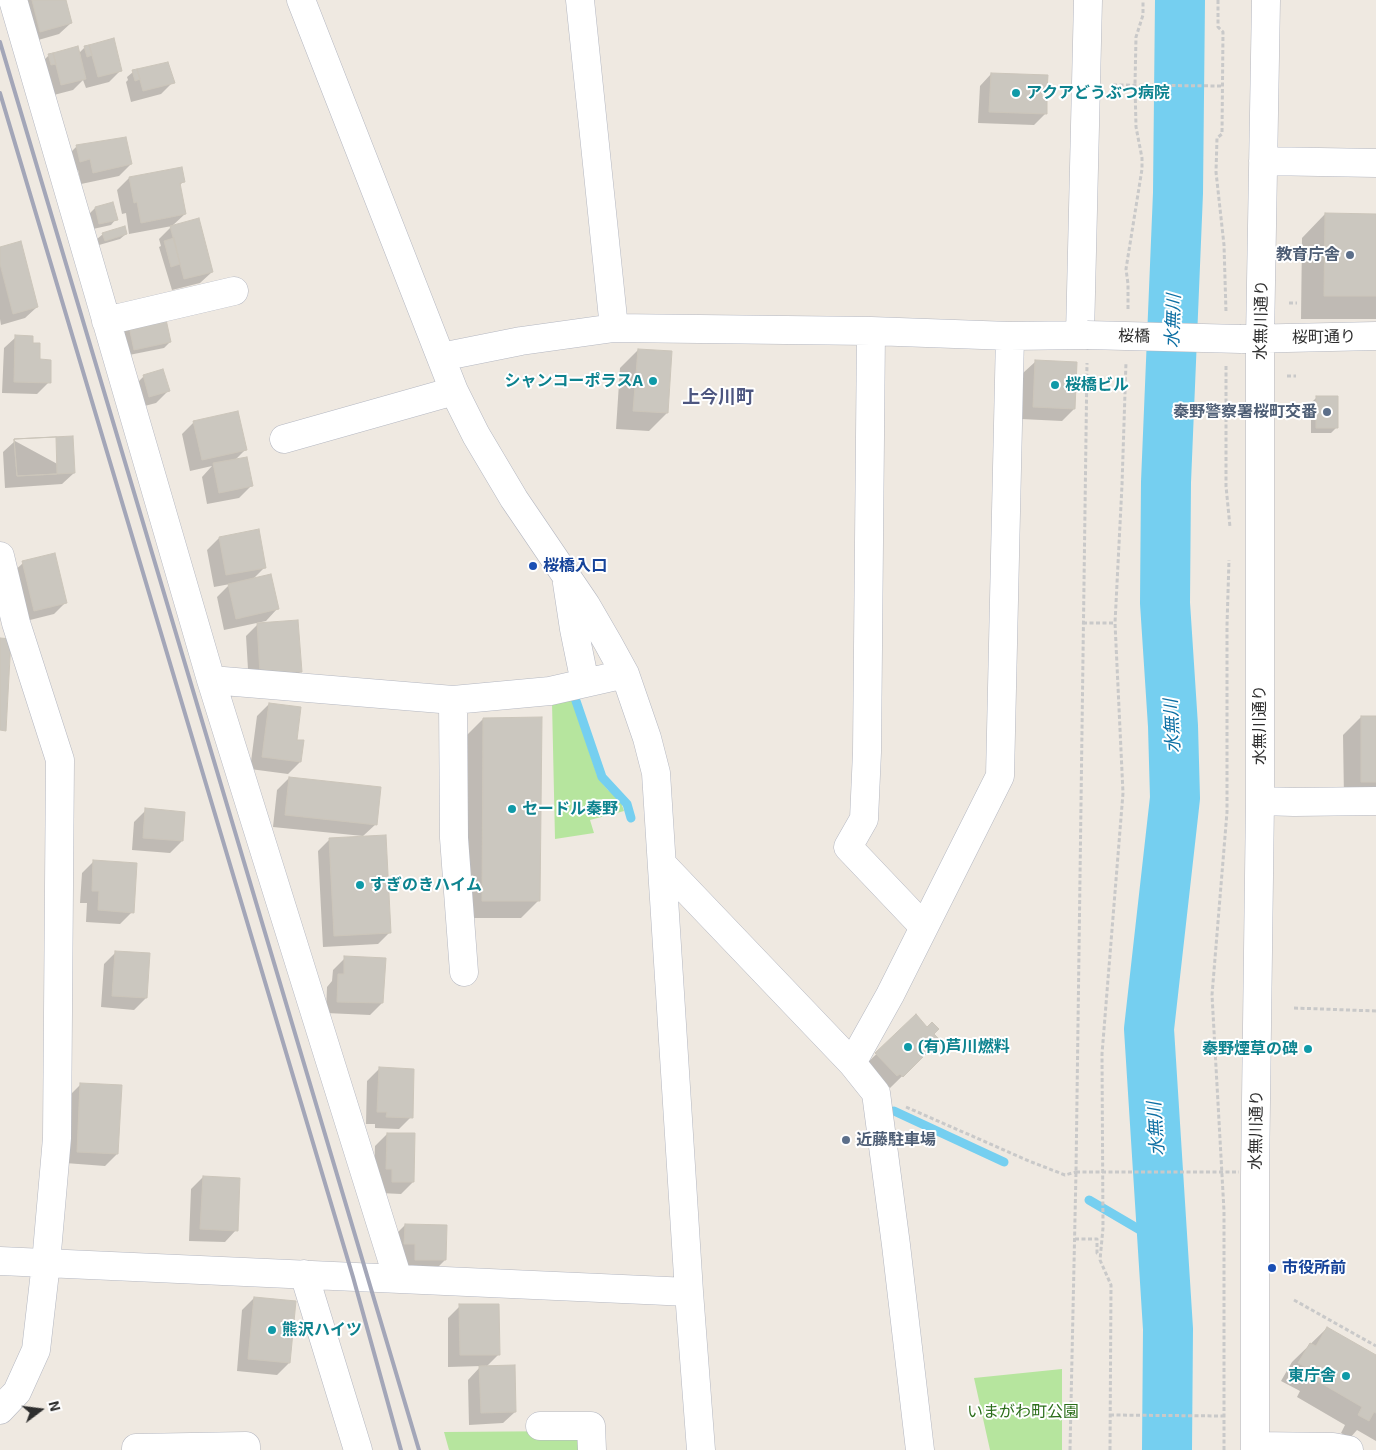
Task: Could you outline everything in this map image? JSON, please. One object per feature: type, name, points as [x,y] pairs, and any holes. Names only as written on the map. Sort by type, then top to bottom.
[{"type":"street","points":[[13,0],[212,680],[398,1279]]},
{"type":"street","points":[[301,0],[454,391],[476,436],[514,499],[586,606],[625,674],[647,738],[656,773],[701,1450]]},
{"type":"street","points":[[586,0],[614,328]]},
{"type":"street","points":[[1083,335],[1088,0]]},
{"type":"street","name":"水無川通り","points":[[1255,1448],[1255,1176],[1260,801],[1251,339],[1263,161],[1266,0]]},
{"type":"street","points":[[1263,161],[1376,163]]},
{"type":"street","points":[[106,321],[234,291]]},
{"type":"street","name":"桜橋","points":[[441,357],[521,341],[614,328],[1251,339]]},
{"type":"street","points":[[871,331],[868,752],[864,819],[848,847],[924,927]]},
{"type":"street","points":[[852,1064],[890,995],[1000,776],[1010,336]]},
{"type":"street","name":"桜町通り","points":[[1251,339],[1376,336]]},
{"type":"street","points":[[284,439],[454,391]]},
{"type":"street","points":[[0,556],[16,623],[60,760],[58,1138],[36,1350],[17,1392],[0,1410]]},
{"type":"street","points":[[566,576],[585,683]]},
{"type":"street","points":[[212,680],[453,700],[550,691],[625,674]]},
{"type":"street","points":[[453,700],[454,838],[464,972]]},
{"type":"street","points":[[1260,801],[1376,801]]},
{"type":"street","points":[[662,864],[852,1064],[876,1093],[898,1254],[920,1450]]},
{"type":"street","points":[[0,1261],[689,1292]]},
{"type":"street","points":[[304,1274],[358,1450]]},
{"type":"street","points":[[540,1426],[591,1426],[592,1450]]},
{"type":"street","points":[[136,1450],[136,1448],[246,1446],[246,1450]]},
{"type":"street","points":[[1255,1448],[1333,1447],[1349,1450]]},
{"type":"path","points":[[1128,312],[1126,269],[1142,169],[1142,158],[1136,127],[1135,85],[1136,37],[1143,15],[1143,0]]},
{"type":"path","points":[[1218,0],[1218,27],[1223,32],[1222,134],[1217,138],[1216,172],[1224,245],[1233,245]]},
{"type":"path","points":[[1118,85],[1222,86]]},
{"type":"path","points":[[1070,1450],[1075,1239],[1083,623],[1083,335]]},
{"type":"path","points":[[1110,1450],[1111,1285],[1100,1260],[1104,1228],[1102,1054],[1123,792],[1115,623],[1126,360]]},
{"type":"path","points":[[1226,410],[1226,486],[1230,530]]},
{"type":"path","points":[[1224,1450],[1224,1211],[1212,995],[1227,812],[1227,625],[1230,558]]},
{"type":"path","points":[[1083,623],[1115,623]]},
{"type":"path","points":[[1294,1008],[1376,1011]]},
{"type":"path","points":[[876,1093],[1028,1161],[1065,1175],[1076,1172],[1239,1172]]},
{"type":"path","points":[[1075,1239],[1097,1239],[1097,1253],[1100,1254]]},
{"type":"path","points":[[1294,1300],[1376,1346]]},
{"type":"path","points":[[1110,1416],[1224,1416]]},
{"type":"green space","points":[[571,697],[597,775],[608,790],[620,799],[624,811],[590,820],[594,833],[555,839],[552,702]]},
{"type":"green space","name":"いまがわ町公園","points":[[1062,1369],[1062,1450],[990,1450],[974,1378]]},
{"type":"green space","points":[[574,1431],[578,1435],[578,1450],[449,1450],[444,1432]]},
{"type":"building","points":[[32,0],[66,0],[72,23],[40,32]]},
{"type":"building","points":[[114,38],[122,71],[98,77],[89,45]]},
{"type":"building","points":[[89,45],[92,55],[87,57],[84,46]]},
{"type":"building","points":[[78,46],[86,79],[61,85],[53,53]]},
{"type":"building","points":[[53,53],[56,64],[51,65],[48,54]]},
{"type":"building","points":[[168,62],[175,83],[143,91],[137,69]]},
{"type":"building","points":[[137,69],[140,79],[135,81],[132,70]]},
{"type":"building","name":"アクアどうぶつ病院","points":[[991,73],[1048,75],[1047,90],[1042,90],[1042,97],[1047,97],[1047,114],[989,112]]},
{"type":"building","points":[[126,137],[132,164],[93,173],[90,159],[80,162],[76,145]]},
{"type":"building","points":[[182,167],[185,182],[180,183],[186,214],[141,223],[137,202],[134,203],[129,177]]},
{"type":"building","points":[[113,202],[118,220],[99,224],[95,207]]},
{"type":"building","name":"教育庁舎","points":[[1325,213],[1376,214],[1376,296],[1324,296]]},
{"type":"building","points":[[199,218],[213,272],[184,279],[170,226]]},
{"type":"building","points":[[125,226],[127,234],[105,241],[102,233]]},
{"type":"building","points":[[174,238],[180,264],[171,267],[164,241]]},
{"type":"building","points":[[21,241],[38,307],[13,314],[0,264],[0,247]]},
{"type":"building","points":[[165,315],[171,342],[134,350],[128,322]]},
{"type":"building","points":[[15,335],[33,336],[33,343],[40,343],[40,359],[51,360],[51,383],[14,382]]},
{"type":"building","name":"シャンコーポラスA","points":[[638,349],[672,351],[668,413],[633,411]]},
{"type":"building","name":"桜橋ビル","points":[[1035,360],[1077,362],[1075,409],[1033,407]]},
{"type":"building","points":[[163,369],[170,391],[149,397],[143,375]]},
{"type":"building","name":"秦野警察署桜町交番","points":[[1316,396],[1338,396],[1338,428],[1316,428]]},
{"type":"building","points":[[238,411],[247,450],[202,460],[193,421]]},
{"type":"building","points":[[73,436],[75,473],[17,476],[14,439]]},
{"type":"building","points":[[56,437],[57,474],[17,476],[14,439]]},
{"type":"building","points":[[247,457],[253,486],[219,493],[213,463]]},
{"type":"building","points":[[259,529],[266,568],[226,575],[219,537]]},
{"type":"building","points":[[55,553],[67,603],[34,611],[22,561]]},
{"type":"building","points":[[271,574],[279,609],[236,619],[228,584]]},
{"type":"building","points":[[298,620],[302,672],[260,674],[257,623]]},
{"type":"building","points":[[0,638],[11,639],[6,731],[0,730]]},
{"type":"building","points":[[269,703],[301,707],[297,740],[304,740],[301,762],[262,757]]},
{"type":"building","points":[[1361,716],[1376,716],[1376,782],[1361,782]]},
{"type":"building","name":"セードル秦野","points":[[542,717],[540,901],[482,901],[483,718]]},
{"type":"building","points":[[289,777],[381,787],[377,825],[285,815]]},
{"type":"building","points":[[145,808],[185,812],[183,841],[143,838]]},
{"type":"building","name":"すぎのきハイム","points":[[386,835],[391,933],[334,936],[329,838]]},
{"type":"building","points":[[93,860],[137,863],[134,913],[98,910],[99,891],[92,891]]},
{"type":"building","points":[[115,951],[150,953],[147,998],[112,996]]},
{"type":"building","points":[[344,956],[386,958],[383,1003],[337,1002],[338,974],[344,974]]},
{"type":"building","name":"(有)芦川燃料","points":[[916,1014],[927,1027],[932,1022],[939,1029],[934,1034],[940,1040],[903,1077],[900,1074],[897,1076],[875,1053]]},
{"type":"building","points":[[379,1067],[414,1069],[413,1118],[386,1117],[387,1112],[377,1112]]},
{"type":"building","points":[[80,1083],[122,1085],[118,1154],[77,1152]]},
{"type":"building","points":[[387,1133],[415,1133],[414,1182],[392,1182],[392,1169],[386,1169]]},
{"type":"building","points":[[203,1176],[240,1178],[238,1231],[200,1229]]},
{"type":"building","points":[[405,1224],[447,1225],[446,1260],[415,1260],[415,1244],[404,1244]]},
{"type":"building","name":"熊沢ハイツ","points":[[254,1297],[296,1301],[290,1363],[248,1359]]},
{"type":"building","points":[[459,1304],[499,1304],[500,1355],[460,1355]]},
{"type":"building","name":"東庁舎","points":[[1327,1327],[1376,1355],[1376,1413],[1374,1412],[1369,1421],[1358,1415],[1362,1407],[1314,1379],[1317,1373],[1298,1363],[1310,1343],[1316,1346]]},
{"type":"building","points":[[515,1365],[516,1412],[481,1413],[479,1366]]},
{"type":"waterway","name":"水無川","points":[[1167,1450],[1168,1329],[1149,1029],[1175,798],[1173,726],[1165,603],[1166,482],[1178,193],[1180,0]]},
{"type":"waterway","points":[[575,698],[602,777],[627,804],[631,818]]},
{"type":"waterway","points":[[894,1111],[1004,1162]]},
{"type":"waterway","points":[[1089,1200],[1164,1244]]},
{"type":"railway","points":[[0,42],[419,1450]]},
{"type":"railway","points":[[0,93],[353,1277],[401,1450]]},
{"type":"place","name":"アクアどうぶつ病院","points":[[1016,93]]},
{"type":"place","name":"教育庁舎","points":[[1350,255]]},
{"type":"place","name":"シャンコーポラスA","points":[[653,381]]},
{"type":"place","name":"桜橋ビル","points":[[1055,385]]},
{"type":"place","name":"秦野警察署桜町交番","points":[[1327,412]]},
{"type":"place","name":"桜橋入口","points":[[533,566]]},
{"type":"place","name":"セードル秦野","points":[[512,809]]},
{"type":"place","name":"すぎのきハイム","points":[[360,885]]},
{"type":"place","name":"(有)芦川燃料","points":[[908,1047]]},
{"type":"place","name":"秦野煙草の碑","points":[[1308,1049]]},
{"type":"place","name":"近藤駐車場","points":[[846,1140]]},
{"type":"place","name":"市役所前","points":[[1272,1268]]},
{"type":"place","name":"熊沢ハイツ","points":[[272,1330]]},
{"type":"place","name":"東庁舎","points":[[1346,1376]]},
{"type":"district","name":"上今川町","points":[[718,397]]}]
